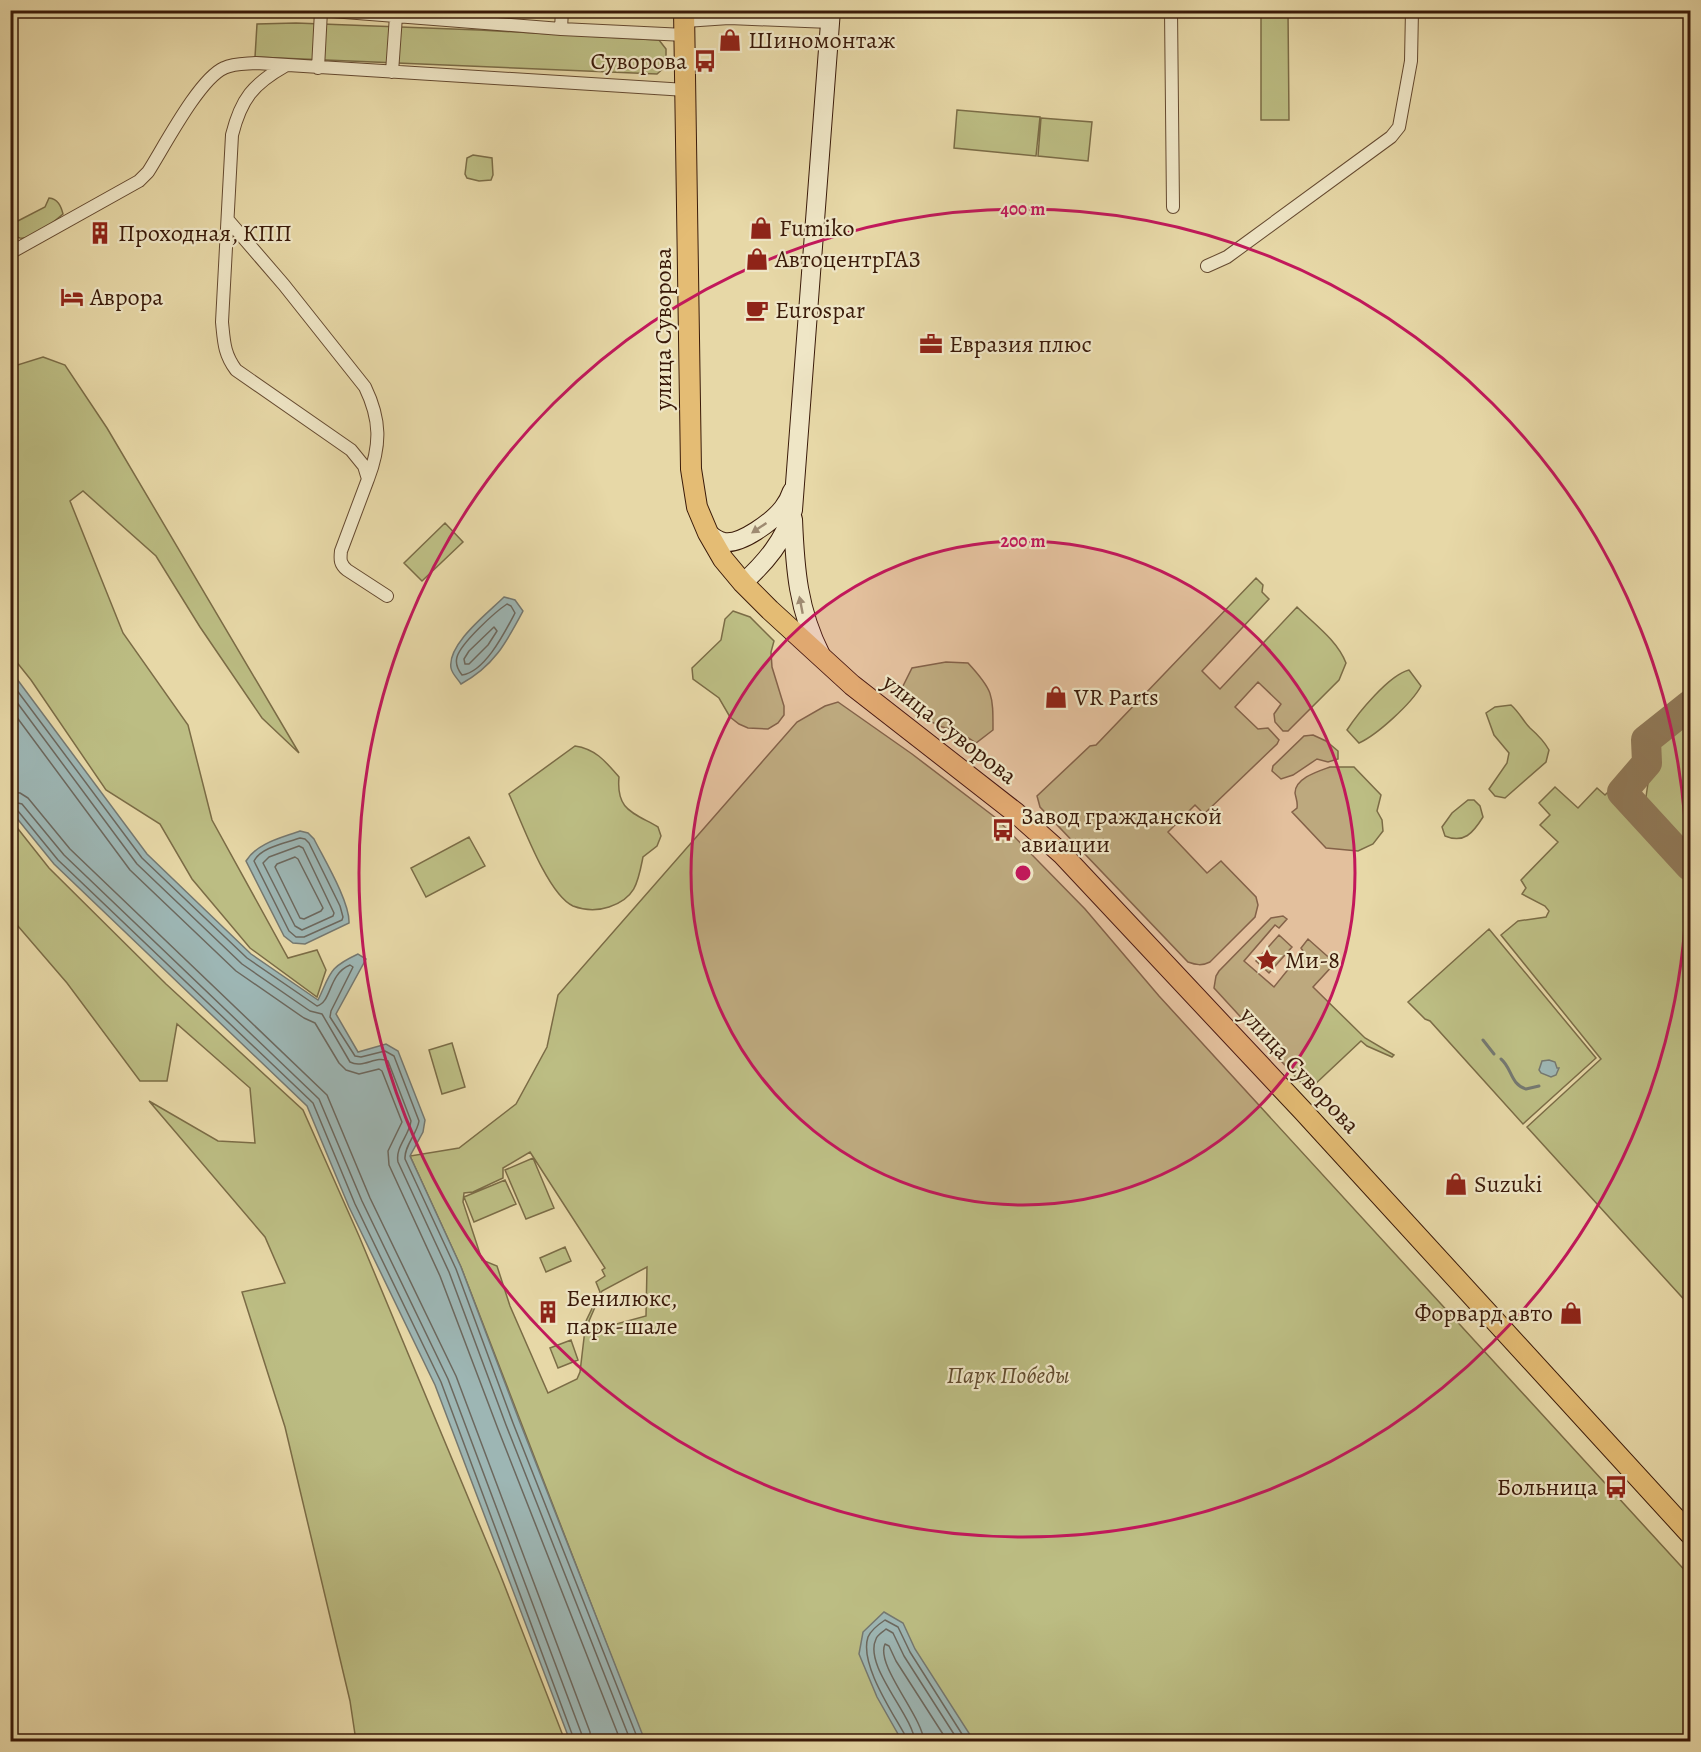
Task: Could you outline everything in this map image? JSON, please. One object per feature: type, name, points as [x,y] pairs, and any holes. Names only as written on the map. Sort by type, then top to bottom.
[{"type":"main road","points":[[823,659],[803,614],[796,578],[793,510],[831,16]]},
{"type":"main road","name":"улица Суворова","points":[[685,22],[690,443],[693,490],[697,507],[708,533],[723,559],[743,583],[823,659],[860,691],[1016,813],[1062,854],[1295,1103],[1690,1534]]},
{"type":"main road","points":[[708,533],[725,543],[737,541],[751,534],[767,524],[783,509],[795,484]]},
{"type":"main road","points":[[743,583],[771,554],[789,525],[793,510]]},
{"type":"street","points":[[561,29],[562,10]]},
{"type":"street","points":[[1171,10],[1173,207]]},
{"type":"street","points":[[1207,266],[1227,257],[1390,137],[1399,127],[1412,61],[1412,10]]},
{"type":"street","points":[[318,68],[320,11],[396,16],[425,14],[561,29],[729,18],[831,16]]},
{"type":"street","points":[[393,72],[396,16]]},
{"type":"street","points":[[10,253],[139,181],[148,172],[206,82],[216,73],[236,64],[686,90]]},
{"type":"street","points":[[286,66],[264,78],[250,93],[237,115],[232,135],[222,322],[227,358],[236,370],[351,450],[364,466],[368,479]]},
{"type":"street","points":[[228,220],[284,285],[365,387],[374,405],[378,426],[374,463],[340,559],[342,566],[347,570],[387,596]]},
{"type":"green space","points":[[1261,11],[1288,11],[1289,120],[1261,120]]},
{"type":"green space","points":[[296,23],[659,40],[666,49],[666,66],[657,74],[255,57],[257,24]]},
{"type":"green space","points":[[957,110],[1040,117],[1036,156],[954,148]]},
{"type":"green space","points":[[1041,118],[1092,122],[1088,161],[1038,156]]},
{"type":"green space","points":[[473,155],[492,158],[491,180],[479,181],[467,178],[465,174],[467,158]]},
{"type":"green space","points":[[49,198],[59,203],[63,214],[43,230],[31,236],[20,238],[11,234],[10,225],[45,207]]},
{"type":"green space","points":[[43,357],[65,365],[107,428],[299,753],[262,718],[200,627],[156,556],[83,491],[70,501],[123,633],[188,725],[212,820],[288,958],[317,950],[326,970],[317,997],[250,948],[192,879],[160,824],[106,790],[31,680],[11,655],[11,367]]},
{"type":"green space","points":[[445,523],[463,542],[422,581],[404,563]]},
{"type":"green space","points":[[1256,578],[1263,585],[1262,592],[1269,599],[1202,671],[1220,689],[1297,607],[1331,640],[1346,663],[1339,680],[1288,731],[1283,731],[1275,722],[1274,714],[1281,704],[1258,682],[1235,707],[1258,729],[1268,728],[1279,740],[1277,744],[1204,814],[1195,805],[1168,832],[1207,873],[1221,861],[1256,897],[1258,905],[1255,917],[1210,962],[1196,964],[1188,962],[1040,807],[1037,796],[1090,746],[1096,745]]},
{"type":"green space","points":[[733,611],[750,617],[774,641],[771,652],[772,667],[784,706],[784,715],[778,723],[768,729],[748,728],[739,724],[730,717],[719,698],[693,679],[692,668],[721,640],[725,619]]},
{"type":"green space","points":[[946,662],[968,663],[990,693],[993,730],[976,743],[959,732],[939,726],[903,703],[900,692],[912,668]]},
{"type":"green space","points":[[1409,670],[1421,686],[1384,726],[1359,743],[1347,730],[1383,687],[1401,673]]},
{"type":"green space","name":"Парк Победы","points":[[838,702],[912,754],[996,818],[1085,909],[1159,996],[1690,1576],[1690,1741],[644,1741],[461,1267],[410,1156],[459,1148],[516,1104],[547,1047],[558,995],[797,722],[825,706]],"holes":[[[530,1152],[605,1268],[602,1270],[605,1276],[596,1282],[600,1292],[586,1321],[580,1372],[577,1379],[548,1393],[510,1306],[497,1266],[482,1260],[463,1202],[464,1193],[473,1192],[503,1178],[503,1168]],[[647,1267],[646,1316],[587,1332],[589,1321],[602,1291]]]},
{"type":"green space","points":[[1511,705],[1549,750],[1546,762],[1505,798],[1495,796],[1489,789],[1507,763],[1509,753],[1494,735],[1486,713],[1495,707]]},
{"type":"green space","points":[[1690,708],[1690,853],[1645,804],[1654,741],[1657,735]]},
{"type":"green space","points":[[1313,735],[1326,741],[1338,751],[1338,759],[1328,762],[1317,759],[1293,775],[1281,779],[1272,771],[1273,766],[1304,736]]},
{"type":"green space","points":[[575,746],[595,753],[610,766],[619,777],[620,797],[623,803],[633,813],[658,827],[661,836],[657,846],[643,857],[637,881],[630,894],[618,903],[600,909],[587,910],[573,906],[563,899],[544,872],[509,794]]},
{"type":"green space","points":[[1330,767],[1354,767],[1381,795],[1377,811],[1382,820],[1383,831],[1373,844],[1358,851],[1326,848],[1292,812],[1297,808],[1295,793],[1299,783],[1308,776]]},
{"type":"green space","points":[[1555,787],[1578,808],[1597,788],[1605,795],[1612,794],[1690,875],[1690,1306],[1527,1127],[1601,1059],[1501,935],[1518,921],[1546,917],[1549,911],[1545,906],[1522,894],[1526,888],[1521,880],[1558,842],[1540,825],[1550,815],[1539,803]]},
{"type":"green space","points":[[1468,800],[1474,800],[1480,806],[1483,817],[1476,828],[1463,838],[1445,836],[1442,827],[1452,813]]},
{"type":"green space","points":[[11,820],[49,868],[166,984],[303,1110],[359,1236],[500,1574],[565,1741],[356,1741],[350,1701],[285,1427],[242,1292],[285,1283],[265,1237],[149,1101],[218,1141],[255,1143],[250,1088],[177,1024],[167,1081],[140,1081],[67,983],[11,918]]},
{"type":"green space","points":[[469,837],[485,866],[426,897],[411,868]]},
{"type":"green space","points":[[1283,916],[1287,919],[1279,928],[1275,925],[1244,961],[1274,987],[1303,951],[1301,948],[1308,939],[1335,963],[1313,987],[1365,1038],[1394,1055],[1392,1057],[1361,1041],[1312,1087],[1305,1087],[1214,988],[1219,971],[1271,918]]},
{"type":"green space","points":[[1489,929],[1596,1058],[1523,1124],[1430,1021],[1408,1002]]},
{"type":"green space","points":[[1279,935],[1292,947],[1269,973],[1256,961]]},
{"type":"green space","points":[[452,1043],[465,1087],[442,1094],[429,1050]]},
{"type":"green space","points":[[533,1158],[554,1208],[526,1219],[505,1170]]},
{"type":"green space","points":[[505,1180],[516,1204],[474,1222],[464,1197]]},
{"type":"green space","points":[[565,1247],[571,1261],[546,1272],[540,1258]]},
{"type":"green space","points":[[571,1340],[578,1360],[558,1368],[550,1348]]},
{"type":"water","points":[[504,597],[515,600],[523,611],[498,653],[482,670],[461,684],[451,668],[451,659],[455,649],[470,630]]},
{"type":"water","points":[[11,671],[147,854],[251,954],[318,1000],[328,977],[341,963],[358,954],[366,959],[336,1014],[358,1052],[386,1044],[398,1051],[425,1120],[423,1132],[410,1156],[461,1267],[645,1741],[570,1741],[435,1385],[349,1207],[307,1106],[54,864],[11,811]]},
{"type":"water","points":[[300,831],[308,833],[314,839],[330,869],[341,892],[349,923],[305,944],[293,943],[284,936],[246,861],[263,845]]},
{"type":"water","points":[[1542,1061],[1555,1062],[1559,1068],[1556,1075],[1551,1077],[1539,1070]]},
{"type":"water","points":[[884,1612],[903,1623],[915,1649],[974,1741],[902,1741],[877,1697],[859,1654],[863,1632]]},
{"type":"waterway","points":[[1483,1040],[1494,1054]]},
{"type":"waterway","points":[[1501,1059],[1521,1087],[1526,1089],[1539,1086]]},
{"type":"taxiway","points":[[1690,705],[1646,740],[1647,763],[1622,792],[1690,866]]},
{"type":"place","name":"Шиномонтаж","points":[[730,40]]},
{"type":"place","name":"Суворова","points":[[705,61]]},
{"type":"place","name":"Fumiko","points":[[761,228]]},
{"type":"place","name":"Проходная, КПП","points":[[100,233]]},
{"type":"place","name":"АвтоцентрГАЗ","points":[[757,259]]},
{"type":"place","name":"Аврора","points":[[72,297]]},
{"type":"place","name":"Eurospar","points":[[757,310]]},
{"type":"place","name":"Евразия плюс","points":[[931,344]]},
{"type":"place","name":"VR Parts","points":[[1056,697]]},
{"type":"place","name":"Завод гражданской авиации","points":[[1003,830]]},
{"type":"place","name":"Ми-8","points":[[1267,960]]},
{"type":"place","name":"Suzuki","points":[[1456,1184]]},
{"type":"place","name":"Бенилюкс, парк-шале","points":[[548,1312]]},
{"type":"place","name":"Форвард авто","points":[[1571,1313]]},
{"type":"place","name":"Больница","points":[[1616,1487]]}]
